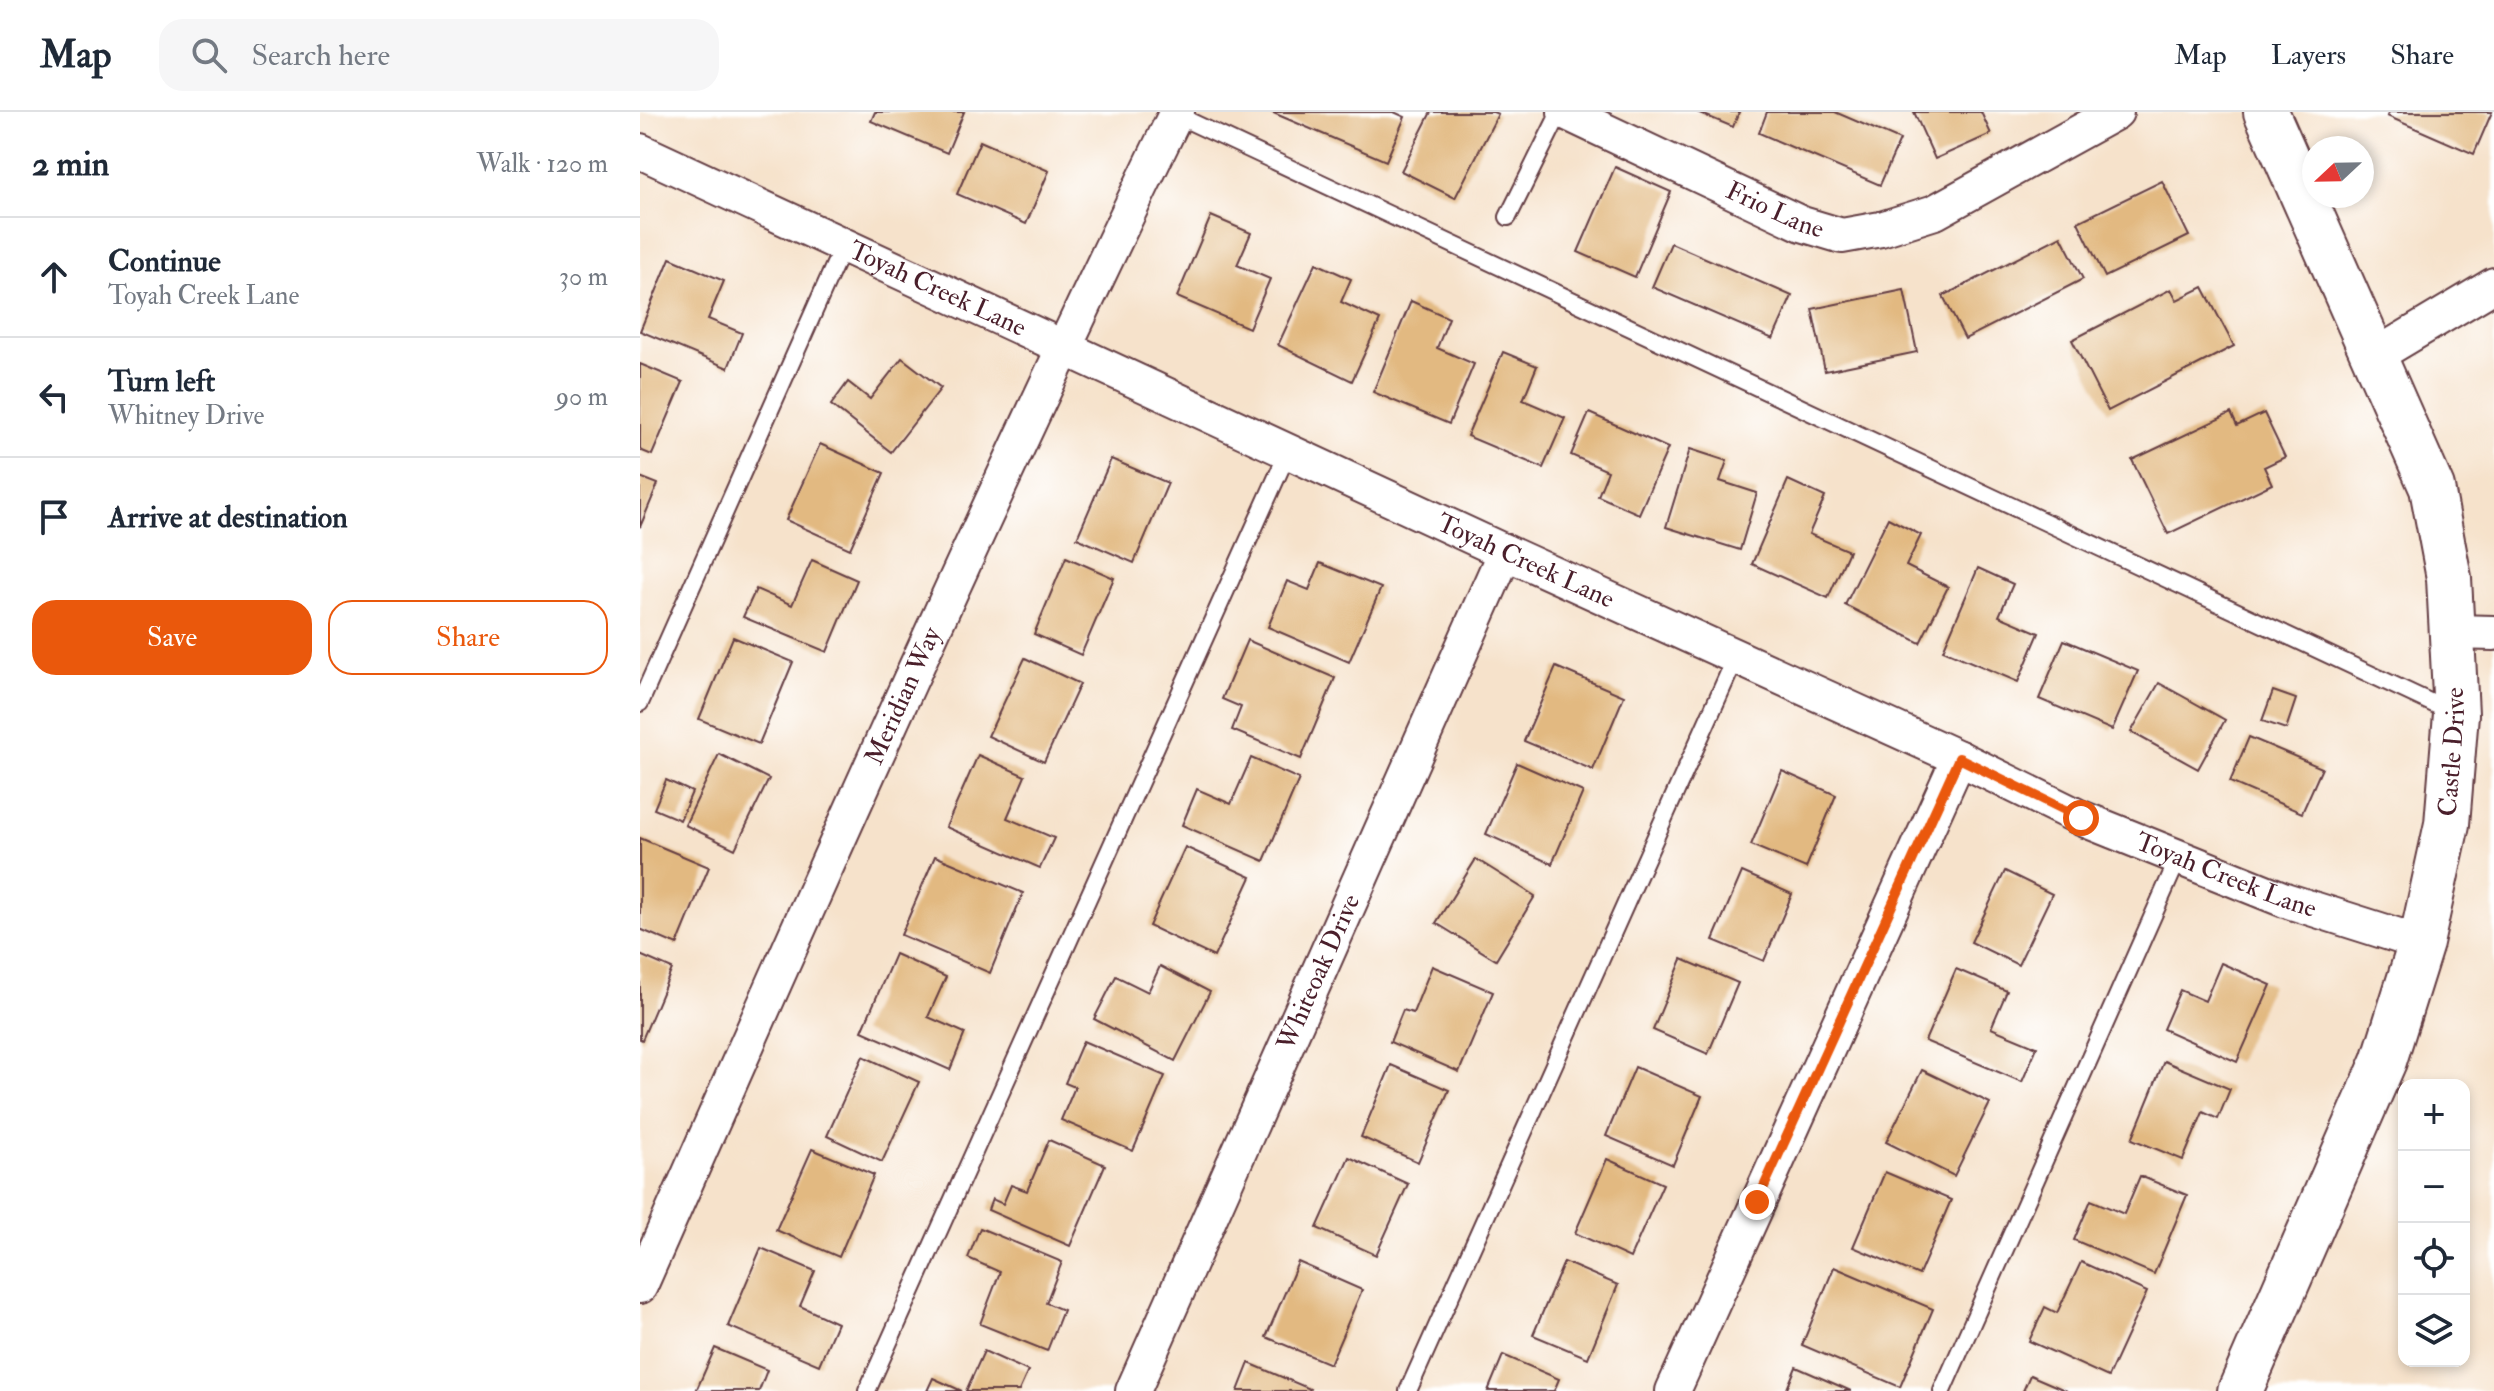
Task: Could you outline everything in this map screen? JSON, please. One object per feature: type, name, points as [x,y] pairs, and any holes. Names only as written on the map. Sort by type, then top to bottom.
[{"type":"main road","name":"Castle Drive","points":[[2240,1391],[2384,1061],[2421,943],[2447,824],[2456,714],[2474,632],[2449,578],[2432,488],[2266,112]]},
{"type":"street","name":"Frio Lane","points":[[1562,112],[1802,224],[1842,236],[1881,229],[1935,212],[2116,112]]},
{"type":"street","name":"Meridian Way","points":[[640,1286],[837,839],[1062,348],[1175,113]]},
{"type":"street","name":"Toyah Creek Lane","points":[[640,151],[1505,552],[1959,758],[2081,818],[2285,900],[2421,943]]},
{"type":"street","points":[[2375,356],[2494,285]]},
{"type":"street","name":"Whiteoak Drive","points":[[1133,1391],[1505,552]]},
{"type":"street","points":[[1673,1391],[1959,758]]},
{"type":"lane","points":[[1508,217],[1562,112]]},
{"type":"lane","points":[[1175,113],[2456,714]]},
{"type":"lane","points":[[640,703],[843,246]]},
{"type":"lane","points":[[867,1391],[1288,452]]},
{"type":"lane","points":[[1408,1391],[1736,657]]},
{"type":"lane","points":[[1942,1391],[2179,857]]},
{"type":"building","points":[[875,112],[964,112],[947,153],[871,121]]},
{"type":"building","points":[[1271,112],[1394,112],[1405,117],[1386,161]]},
{"type":"building","points":[[1431,112],[1498,114],[1455,198],[1401,171]]},
{"type":"building","points":[[1697,112],[1739,112],[1733,127]]},
{"type":"building","points":[[1767,112],[1835,112],[1900,140],[1880,185],[1759,133]]},
{"type":"building","points":[[1914,112],[1981,112],[1991,134],[1935,159]]},
{"type":"building","points":[[2389,112],[2492,112],[2474,154],[2387,116]]},
{"type":"building","points":[[980,141],[1049,171],[1026,224],[957,194]]},
{"type":"building","points":[[1615,167],[1671,192],[1635,277],[1578,252]]},
{"type":"building","points":[[2162,181],[2189,236],[2105,277],[2078,222]]},
{"type":"building","points":[[1211,216],[1251,233],[1237,265],[1270,279],[1249,328],[1177,297]]},
{"type":"building","points":[[2061,236],[2083,279],[1965,339],[1943,296]]},
{"type":"building","points":[[1671,243],[1792,296],[1773,339],[1652,287]]},
{"type":"building","points":[[670,258],[724,281],[708,319],[742,333],[728,368],[640,331]]},
{"type":"building","points":[[1316,263],[1351,279],[1341,302],[1380,320],[1352,381],[1278,345]]},
{"type":"building","points":[[2203,287],[2234,346],[2108,411],[2072,340],[2171,289],[2177,300]]},
{"type":"building","points":[[1904,290],[1917,352],[1825,371],[1812,309]]},
{"type":"building","points":[[1411,301],[1449,318],[1437,348],[1474,364],[1449,424],[1373,392]]},
{"type":"building","points":[[1503,352],[1537,366],[1523,400],[1565,418],[1543,468],[1467,436]]},
{"type":"building","points":[[902,358],[941,388],[891,452],[831,405],[848,382],[870,399]]},
{"type":"building","points":[[640,364],[683,382],[652,455],[640,450]]},
{"type":"building","points":[[1589,413],[1668,448],[1639,514],[1598,496],[1608,471],[1571,455]]},
{"type":"building","points":[[2231,413],[2237,426],[2264,413],[2285,457],[2264,467],[2272,484],[2168,534],[2132,460]]},
{"type":"building","points":[[820,444],[884,473],[850,549],[786,520]]},
{"type":"building","points":[[1690,449],[1727,461],[1720,481],[1757,493],[1740,550],[1666,527]]},
{"type":"building","points":[[1111,459],[1168,483],[1134,563],[1077,538]]},
{"type":"building","points":[[640,477],[658,484],[640,527]]},
{"type":"building","points":[[1788,480],[1825,497],[1809,534],[1849,551],[1828,598],[1752,564]]},
{"type":"building","points":[[1888,518],[1921,535],[1906,566],[1948,587],[1920,643],[1845,605]]},
{"type":"building","points":[[1066,557],[1114,578],[1081,655],[1034,634]]},
{"type":"building","points":[[812,560],[857,580],[827,652],[743,617],[756,589],[792,605]]},
{"type":"building","points":[[1320,563],[1381,588],[1349,662],[1268,627],[1287,581],[1309,590]]},
{"type":"building","points":[[1978,568],[2013,584],[1999,616],[2039,633],[2018,682],[1943,650]]},
{"type":"building","points":[[733,637],[793,662],[759,744],[699,719]]},
{"type":"building","points":[[1247,640],[1335,678],[1301,759],[1232,730],[1241,707],[1222,699]]},
{"type":"building","points":[[2064,640],[2138,671],[2112,730],[2039,699]]},
{"type":"building","points":[[1025,658],[1080,684],[1044,762],[988,736]]},
{"type":"building","points":[[1556,667],[1624,696],[1593,770],[1524,741]]},
{"type":"building","points":[[2159,683],[2225,720],[2198,769],[2131,732]]},
{"type":"building","points":[[2273,691],[2296,699],[2286,729],[2262,721]]},
{"type":"building","points":[[2249,737],[2322,768],[2302,813],[2230,782]]},
{"type":"building","points":[[719,754],[769,779],[735,849],[685,825]]},
{"type":"building","points":[[978,755],[1025,776],[1007,818],[1054,838],[1040,868],[946,827]]},
{"type":"building","points":[[1251,758],[1299,779],[1264,861],[1182,825],[1197,789],[1231,804]]},
{"type":"building","points":[[1517,763],[1583,792],[1552,864],[1486,834]]},
{"type":"building","points":[[1782,771],[1836,795],[1806,868],[1751,845]]},
{"type":"building","points":[[666,780],[692,792],[680,820],[654,809]]},
{"type":"building","points":[[640,838],[709,867],[677,945],[640,929]]},
{"type":"building","points":[[1185,847],[1251,877],[1214,957],[1149,926]]},
{"type":"building","points":[[935,856],[1023,893],[990,973],[901,935]]},
{"type":"building","points":[[1476,859],[1535,896],[1496,960],[1436,923]]},
{"type":"building","points":[[2005,871],[2052,894],[2018,965],[1971,942]]},
{"type":"building","points":[[1742,872],[1792,894],[1764,961],[1713,940]]},
{"type":"building","points":[[895,954],[946,977],[928,1017],[965,1033],[950,1070],[862,1031]]},
{"type":"building","points":[[640,955],[672,969],[642,1040],[640,1039]]},
{"type":"building","points":[[1682,959],[1738,983],[1708,1054],[1653,1030]]},
{"type":"building","points":[[2221,963],[2271,985],[2237,1062],[2163,1029],[2180,990],[2205,1001]]},
{"type":"building","points":[[1160,966],[1210,992],[1175,1061],[1094,1019],[1116,976],[1148,992]]},
{"type":"building","points":[[1432,966],[1493,992],[1459,1072],[1390,1042],[1403,1010],[1413,1013]]},
{"type":"building","points":[[1956,969],[2007,991],[1991,1028],[2037,1047],[2022,1082],[1925,1041]]},
{"type":"building","points":[[1083,1041],[1165,1076],[1133,1151],[1061,1120],[1075,1087],[1065,1083]]},
{"type":"building","points":[[863,1056],[919,1082],[882,1162],[827,1136]]},
{"type":"building","points":[[2164,1061],[2230,1089],[2218,1119],[2203,1112],[2183,1160],[2132,1139]]},
{"type":"building","points":[[1391,1065],[1449,1090],[1418,1162],[1361,1137]]},
{"type":"building","points":[[1635,1067],[1702,1096],[1673,1165],[1606,1136]]},
{"type":"building","points":[[1922,1070],[1990,1103],[1954,1176],[1886,1142]]},
{"type":"building","points":[[1049,1140],[1105,1165],[1070,1246],[988,1210],[992,1199],[1003,1204],[1011,1185],[1027,1191]]},
{"type":"building","points":[[812,1149],[874,1175],[839,1257],[776,1230]]},
{"type":"building","points":[[1349,1157],[1408,1184],[1376,1255],[1317,1228]]},
{"type":"building","points":[[1607,1159],[1663,1184],[1630,1258],[1575,1233]]},
{"type":"building","points":[[1885,1172],[1951,1200],[1919,1275],[1853,1247]]},
{"type":"building","points":[[2140,1176],[2187,1195],[2154,1274],[2074,1240],[2091,1200],[2124,1214]]},
{"type":"building","points":[[980,1228],[1062,1262],[1046,1303],[1063,1310],[1047,1351],[980,1324],[1000,1272],[968,1258]]},
{"type":"building","points":[[761,1248],[815,1271],[800,1306],[837,1323],[819,1365],[728,1326]]},
{"type":"building","points":[[1298,1262],[1362,1290],[1330,1364],[1266,1337]]},
{"type":"building","points":[[1564,1262],[1618,1285],[1588,1358],[1533,1335]]},
{"type":"building","points":[[2081,1262],[2147,1292],[2108,1377],[2029,1341],[2045,1307],[2057,1313]]},
{"type":"building","points":[[1834,1267],[1933,1309],[1900,1387],[1802,1345]]},
{"type":"building","points":[[715,1348],[767,1370],[759,1391],[696,1391]]},
{"type":"building","points":[[984,1351],[1028,1371],[1019,1391],[966,1391]]},
{"type":"building","points":[[1503,1355],[1559,1379],[1554,1391],[1488,1391]]},
{"type":"building","points":[[1249,1363],[1310,1389],[1238,1391]]},
{"type":"building","points":[[1796,1367],[1851,1391],[1786,1391]]},
{"type":"building","points":[[2030,1375],[2067,1391],[2023,1391]]},
{"type":"building","points":[[933,1378],[962,1391],[927,1391]]},
{"type":"route","points":[[1757,1202],[1959,758],[2081,818]]}]
